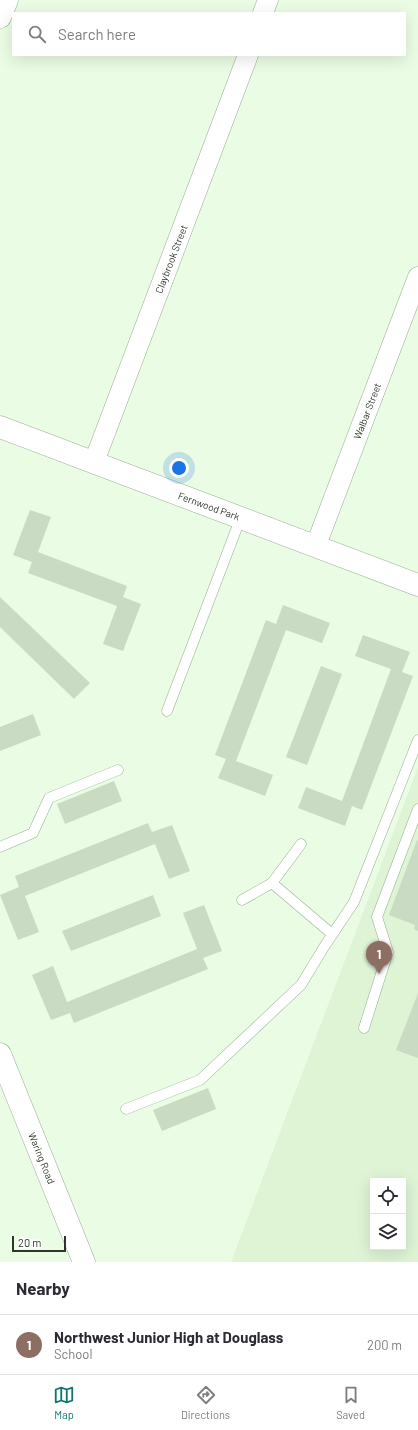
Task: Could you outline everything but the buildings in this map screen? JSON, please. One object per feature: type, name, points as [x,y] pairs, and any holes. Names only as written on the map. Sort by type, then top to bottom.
[{"type":"street","points":[[0,17],[7,0]]},
{"type":"street","points":[[263,12],[268,0]]},
{"type":"street","name":"Claybrook Street","points":[[94,462],[248,56]]},
{"type":"street","name":"Walbar Street","points":[[316,545],[418,276]]},
{"type":"street","name":"Fernwood Park","points":[[0,427],[316,545],[418,585]]},
{"type":"street","name":"Waring Road","points":[[0,1054],[84,1262]]},
{"type":"lane","points":[[167,710],[241,517]]},
{"type":"lane","points":[[126,1109],[200,1080],[301,985],[332,934],[354,902],[418,740]]},
{"type":"lane","points":[[0,847],[33,833],[49,798],[118,770]]},
{"type":"lane","points":[[364,1028],[388,952],[377,917],[418,809]]},
{"type":"lane","points":[[242,900],[272,883],[301,844]]},
{"type":"lane","points":[[272,883],[332,934]]},
{"type":"shaded area","points":[[418,767],[418,1262],[231,1262]]},
{"type":"place","name":"Northwest Junior High at Douglass","points":[[379,974]]}]
